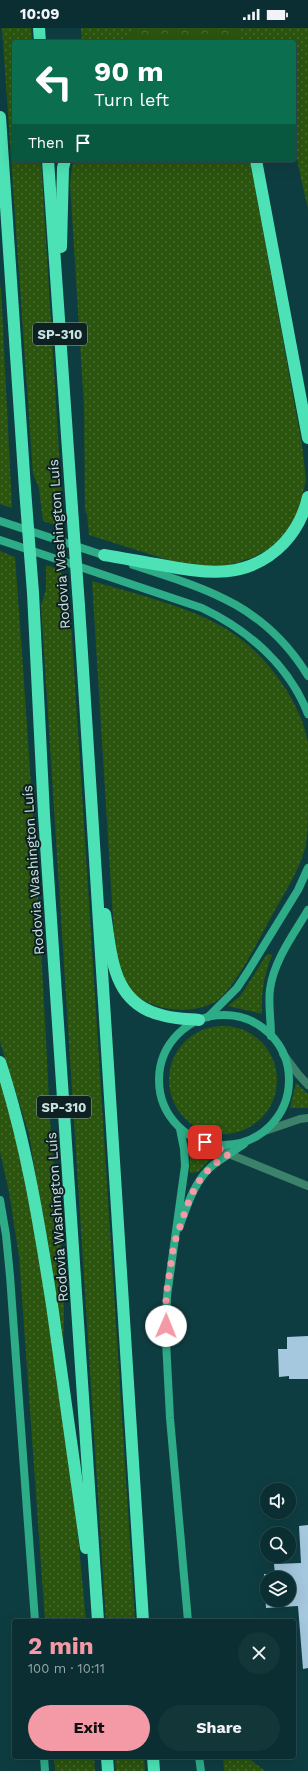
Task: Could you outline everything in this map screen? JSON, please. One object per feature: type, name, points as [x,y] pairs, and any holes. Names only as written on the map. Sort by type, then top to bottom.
[{"type":"highway","points":[[39,28],[40,40]]},
{"type":"highway","name":"Rodovia Washington Luís","points":[[0,117],[33,593],[44,815],[97,1619]]},
{"type":"highway","points":[[0,166],[2,139]]},
{"type":"highway","name":"Rodovia Washington Luís","points":[[48,162],[79,606],[143,1619]]},
{"type":"highway","points":[[59,316],[63,168],[64,162]]},
{"type":"highway","points":[[256,162],[308,438]]},
{"type":"highway","points":[[104,555],[204,572],[222,572],[253,565],[266,558],[291,534],[300,521],[308,498]]},
{"type":"highway","points":[[93,831],[116,976],[123,988],[133,1000],[147,1010],[165,1016],[204,1018]]},
{"type":"highway","points":[[0,1062],[18,1125],[43,1250],[65,1392],[97,1619]]},
{"type":"highway","points":[[107,1759],[108,1771]]},
{"type":"highway","points":[[153,1759],[154,1771]]},
{"type":"main road","points":[[0,521],[200,587],[237,604],[268,626],[281,639],[308,676]]},
{"type":"main road","points":[[0,540],[202,608],[225,619],[247,634],[280,667],[293,684],[308,714]]},
{"type":"main road","points":[[248,1141],[231,1145],[214,1145],[196,1139],[180,1129],[168,1114],[160,1097],[158,1078],[162,1060],[170,1043],[183,1029],[204,1018],[224,1002],[244,978],[298,890],[308,868]]},
{"type":"main road","points":[[271,1036],[270,989],[274,971],[279,959],[308,910]]},
{"type":"main road","points":[[174,1244],[193,1192],[201,1178],[212,1166],[265,1131],[279,1115],[287,1095],[289,1074],[283,1054],[271,1036],[258,1025],[242,1018],[225,1015],[204,1018]]},
{"type":"main road","points":[[180,1129],[184,1149],[185,1166],[166,1296],[166,1341],[170,1418],[188,1619]]},
{"type":"main road","points":[[0,1200],[6,1235],[10,1276],[35,1619]]},
{"type":"main road","points":[[44,1759],[45,1771]]},
{"type":"main road","points":[[199,1759],[201,1771]]},
{"type":"street","points":[[283,1054],[308,1085]]},
{"type":"street","points":[[265,1131],[300,1119],[308,1118]]},
{"type":"street","points":[[214,1145],[229,1154],[308,1186]]},
{"type":"green space","points":[[2,28],[31,28],[32,40],[12,40],[12,162],[41,162],[62,501],[56,504],[59,526],[43,521],[39,488],[33,474]]},
{"type":"green space","points":[[81,28],[135,28],[123,40],[82,40]]},
{"type":"green space","points":[[135,28],[241,28],[236,40],[123,40]]},
{"type":"green space","points":[[241,28],[308,28],[308,209],[296,156],[296,40],[236,40]]},
{"type":"green space","points":[[73,162],[250,162],[302,445],[306,481],[298,512],[290,525],[279,540],[267,550],[254,557],[224,567],[181,564],[89,535],[87,514],[85,512],[84,407],[70,183]]},
{"type":"green space","points":[[0,285],[1,289],[12,508],[0,504]]},
{"type":"green space","points":[[0,551],[15,557],[43,979],[50,1120],[64,1289],[63,1345],[29,1134],[0,1042]]},
{"type":"green space","points":[[46,565],[61,570],[65,602],[70,607],[135,1619],[106,1619],[41,605],[46,589]]},
{"type":"green space","points":[[92,581],[179,607],[212,621],[228,630],[255,651],[279,679],[298,711],[304,727],[308,743],[308,827],[306,845],[303,854],[297,870],[238,975],[221,997],[213,1003],[201,1007],[188,1010],[174,1009],[160,1007],[147,1002],[135,995],[126,985],[120,973],[114,934]]},
{"type":"green space","points":[[267,954],[272,955],[264,984],[262,1014],[228,1006],[241,995]]},
{"type":"green space","points":[[223,1026],[244,1030],[261,1042],[273,1059],[277,1080],[273,1101],[261,1118],[244,1130],[223,1134],[202,1130],[185,1118],[173,1101],[169,1080],[173,1059],[185,1042],[202,1030]]},
{"type":"green space","points":[[0,1080],[15,1134],[35,1224],[76,1515],[86,1619],[45,1619],[19,1256],[9,1192],[0,1152]]},
{"type":"green space","points":[[296,1083],[308,1094],[308,1108],[290,1108]]},
{"type":"green space","points":[[190,1145],[203,1151],[216,1153],[198,1172],[190,1173]]},
{"type":"green space","points":[[54,1759],[94,1759],[95,1771],[55,1771]]},
{"type":"green space","points":[[115,1759],[144,1759],[145,1771],[116,1771]]},
{"type":"green space","points":[[223,1759],[250,1759],[265,1771],[224,1771]]},
{"type":"building","points":[[308,1336],[308,1379],[289,1379],[289,1376],[279,1377],[278,1349],[287,1349],[287,1337]]},
{"type":"building","points":[[308,1525],[308,1668],[303,1669],[298,1606],[296,1606],[296,1571],[275,1571],[274,1564],[301,1563],[299,1526]]},
{"type":"route","points":[[166,1326],[166,1296],[174,1244],[187,1206],[201,1178],[212,1166],[229,1154],[214,1145],[205,1142]]}]
